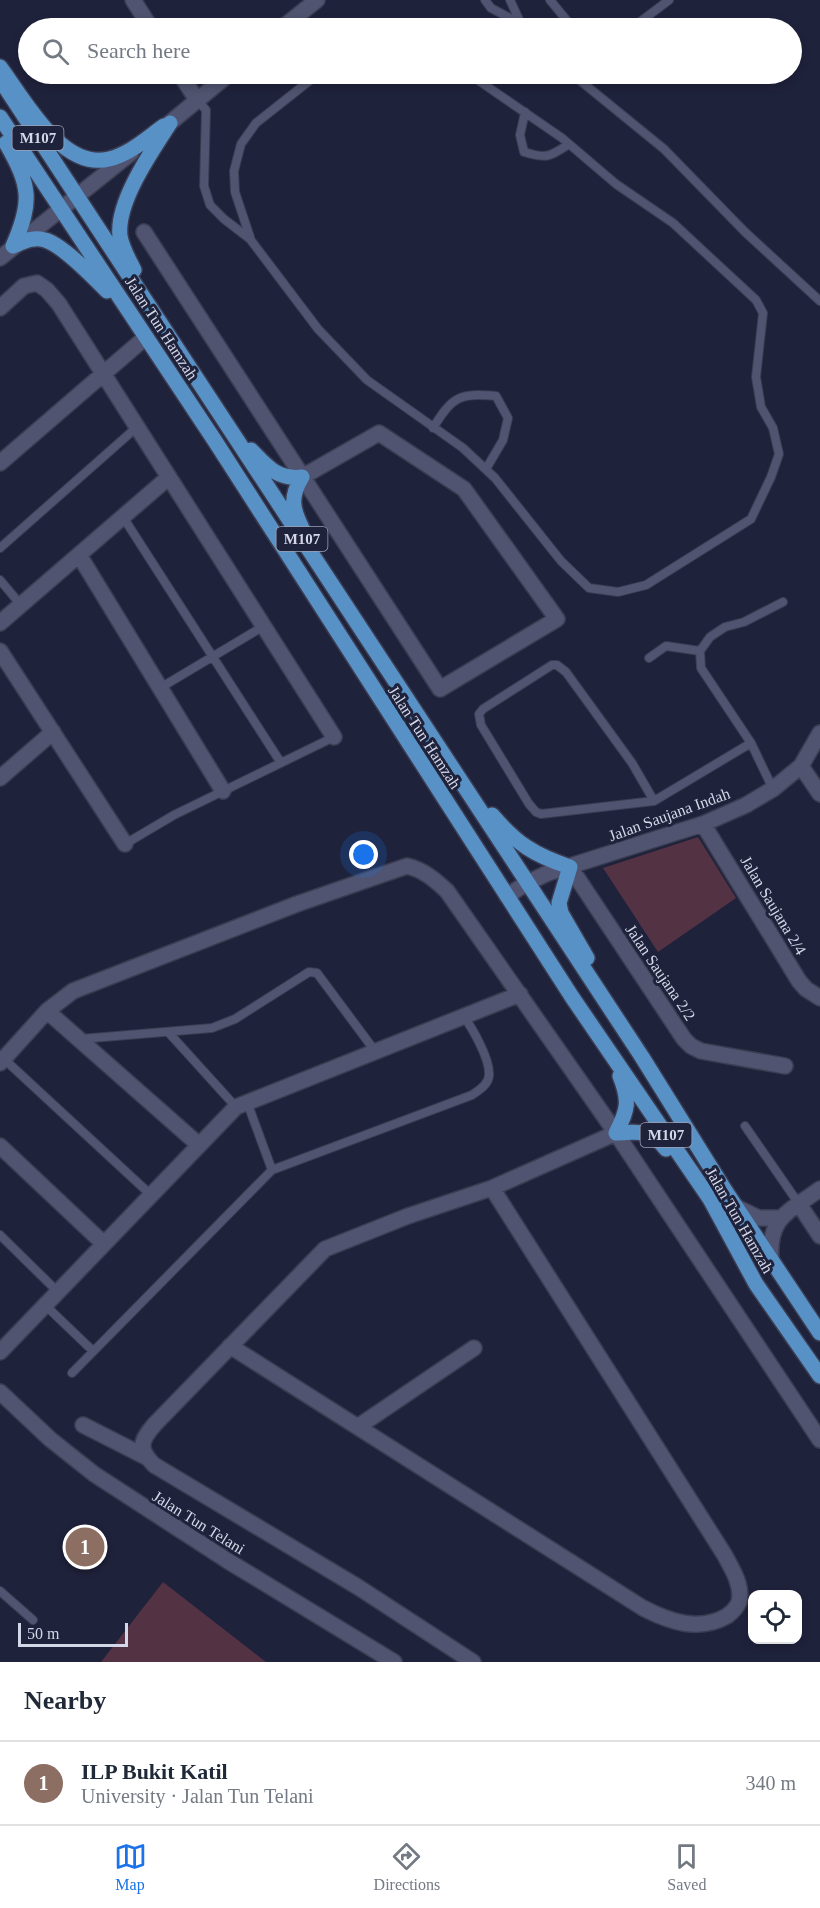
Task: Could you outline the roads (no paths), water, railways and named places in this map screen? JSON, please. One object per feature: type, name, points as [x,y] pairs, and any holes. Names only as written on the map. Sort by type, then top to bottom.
[{"type":"main road","points":[[0,67],[53,138],[65,149],[81,157],[108,160],[125,153],[170,123]]},
{"type":"main road","name":"Jalan Tun Hamzah","points":[[0,80],[628,1035],[736,1207],[820,1333]]},
{"type":"main road","name":"Jalan Tun Hamzah","points":[[0,117],[295,565],[376,695],[572,997],[710,1199],[756,1284],[820,1376]]},
{"type":"main road","points":[[170,123],[132,185],[120,233],[123,249],[174,346]]},
{"type":"main road","points":[[0,133],[17,162],[26,184],[27,203],[24,222],[4,252]]},
{"type":"main road","points":[[4,252],[30,240],[45,240],[91,274],[134,320]]},
{"type":"main road","points":[[221,417],[272,472],[284,478],[302,477]]},
{"type":"main road","points":[[302,477],[295,488],[293,500],[296,515],[330,581]]},
{"type":"main road","points":[[430,734],[507,832],[543,858],[570,867],[559,903],[561,913],[628,1035]]},
{"type":"main road","points":[[572,997],[621,1078],[628,1101],[626,1114],[616,1133],[643,1132],[654,1136],[694,1190],[756,1284]]},
{"type":"street","points":[[133,0],[145,18]]},
{"type":"street","points":[[294,18],[317,0]]},
{"type":"street","points":[[187,84],[197,100]]},
{"type":"street","points":[[4,252],[217,84]]},
{"type":"street","points":[[144,232],[302,477],[440,689],[557,619],[464,489],[379,433],[302,477]]},
{"type":"street","points":[[0,308],[24,286],[37,283],[47,290],[59,304],[334,737]]},
{"type":"street","points":[[0,463],[146,337]]},
{"type":"street","points":[[0,623],[169,477]]},
{"type":"street","points":[[79,555],[223,791]]},
{"type":"street","points":[[0,651],[126,844]]},
{"type":"street","points":[[0,778],[53,732]]},
{"type":"street","name":"Jalan Saujana Indah","points":[[507,896],[548,873],[703,824],[746,805],[773,789],[801,766],[820,733]]},
{"type":"street","points":[[801,766],[820,794]]},
{"type":"street","name":"Jalan Saujana 2/4","points":[[703,824],[799,981],[806,989],[820,998]]},
{"type":"street","points":[[2,1061],[47,1011],[73,991],[297,904],[407,866],[417,868],[435,879],[447,891],[520,994],[616,1133],[820,1440]]},
{"type":"street","name":"Jalan Saujana 2/2","points":[[570,867],[691,1046],[701,1051],[785,1066]]},
{"type":"street","points":[[3,1342],[45,1305],[199,1145],[242,1104],[520,994]]},
{"type":"street","points":[[47,1011],[199,1145]]},
{"type":"street","points":[[146,1457],[142,1446],[145,1435],[325,1250],[408,1216],[492,1188],[616,1133]]},
{"type":"street","points":[[0,1146],[104,1244]]},
{"type":"street","points":[[230,1346],[643,1608],[676,1622],[703,1624],[719,1620],[731,1613],[739,1602],[738,1587],[734,1572],[724,1554],[492,1188]]},
{"type":"street","points":[[771,1260],[771,1237],[780,1218],[820,1189]]},
{"type":"street","points":[[799,1204],[820,1236]]},
{"type":"street","points":[[736,1207],[759,1218],[780,1218]]},
{"type":"street","points":[[359,1426],[474,1348]]},
{"type":"street","name":"Jalan Tun Telani","points":[[0,1392],[50,1439],[94,1474],[228,1561],[394,1662]]},
{"type":"street","points":[[82,1425],[146,1457],[154,1465],[358,1587],[473,1662]]},
{"type":"lane","points":[[485,0],[491,8],[508,18]]},
{"type":"lane","points":[[510,0],[518,18]]},
{"type":"lane","points":[[549,0],[564,18]]},
{"type":"lane","points":[[645,18],[669,0]]},
{"type":"lane","points":[[250,239],[235,192],[234,171],[241,144],[256,123],[305,84]]},
{"type":"lane","points":[[197,100],[206,110],[204,186],[210,205],[250,239],[318,329],[367,380],[463,448],[486,469],[561,561],[589,588],[618,592],[646,585],[752,519],[771,477],[779,454],[773,428],[761,407],[756,376],[763,313],[756,300],[673,223],[615,184],[569,144],[484,84]]},
{"type":"lane","points":[[584,84],[664,149],[745,232],[820,301]]},
{"type":"lane","points":[[525,112],[520,135],[524,152],[541,158],[558,152],[569,144]]},
{"type":"lane","points":[[433,428],[446,407],[459,399],[470,394],[496,396],[508,418],[503,440],[486,469]]},
{"type":"lane","points":[[0,548],[137,427]]},
{"type":"lane","points":[[123,518],[282,763]]},
{"type":"lane","points":[[0,580],[21,605]]},
{"type":"lane","points":[[773,789],[751,743],[701,668],[700,651],[710,637],[725,627],[744,622],[783,602]]},
{"type":"lane","points":[[160,688],[264,626]]},
{"type":"lane","points":[[649,658],[666,646],[700,651]]},
{"type":"lane","points":[[654,801],[632,763],[566,672],[557,665],[552,665],[483,709],[479,714],[481,725],[536,812],[548,814],[654,801],[751,743]]},
{"type":"lane","points":[[126,844],[174,815],[334,737]]},
{"type":"lane","points":[[79,1039],[169,1033],[223,1025],[314,971],[375,1052]]},
{"type":"lane","points":[[72,1373],[272,1170],[472,1095],[480,1089],[486,1083],[489,1074],[477,1037],[464,1017]]},
{"type":"lane","points":[[169,1033],[242,1104],[272,1170]]},
{"type":"lane","points":[[2,1061],[151,1195]]},
{"type":"lane","points":[[745,1126],[799,1204]]},
{"type":"lane","points":[[0,1235],[58,1292]]},
{"type":"lane","points":[[45,1305],[93,1351]]},
{"type":"lane","points":[[0,1591],[33,1620]]},
{"type":"place","name":"ILP Bukit Katil","points":[[85,1547]]}]
